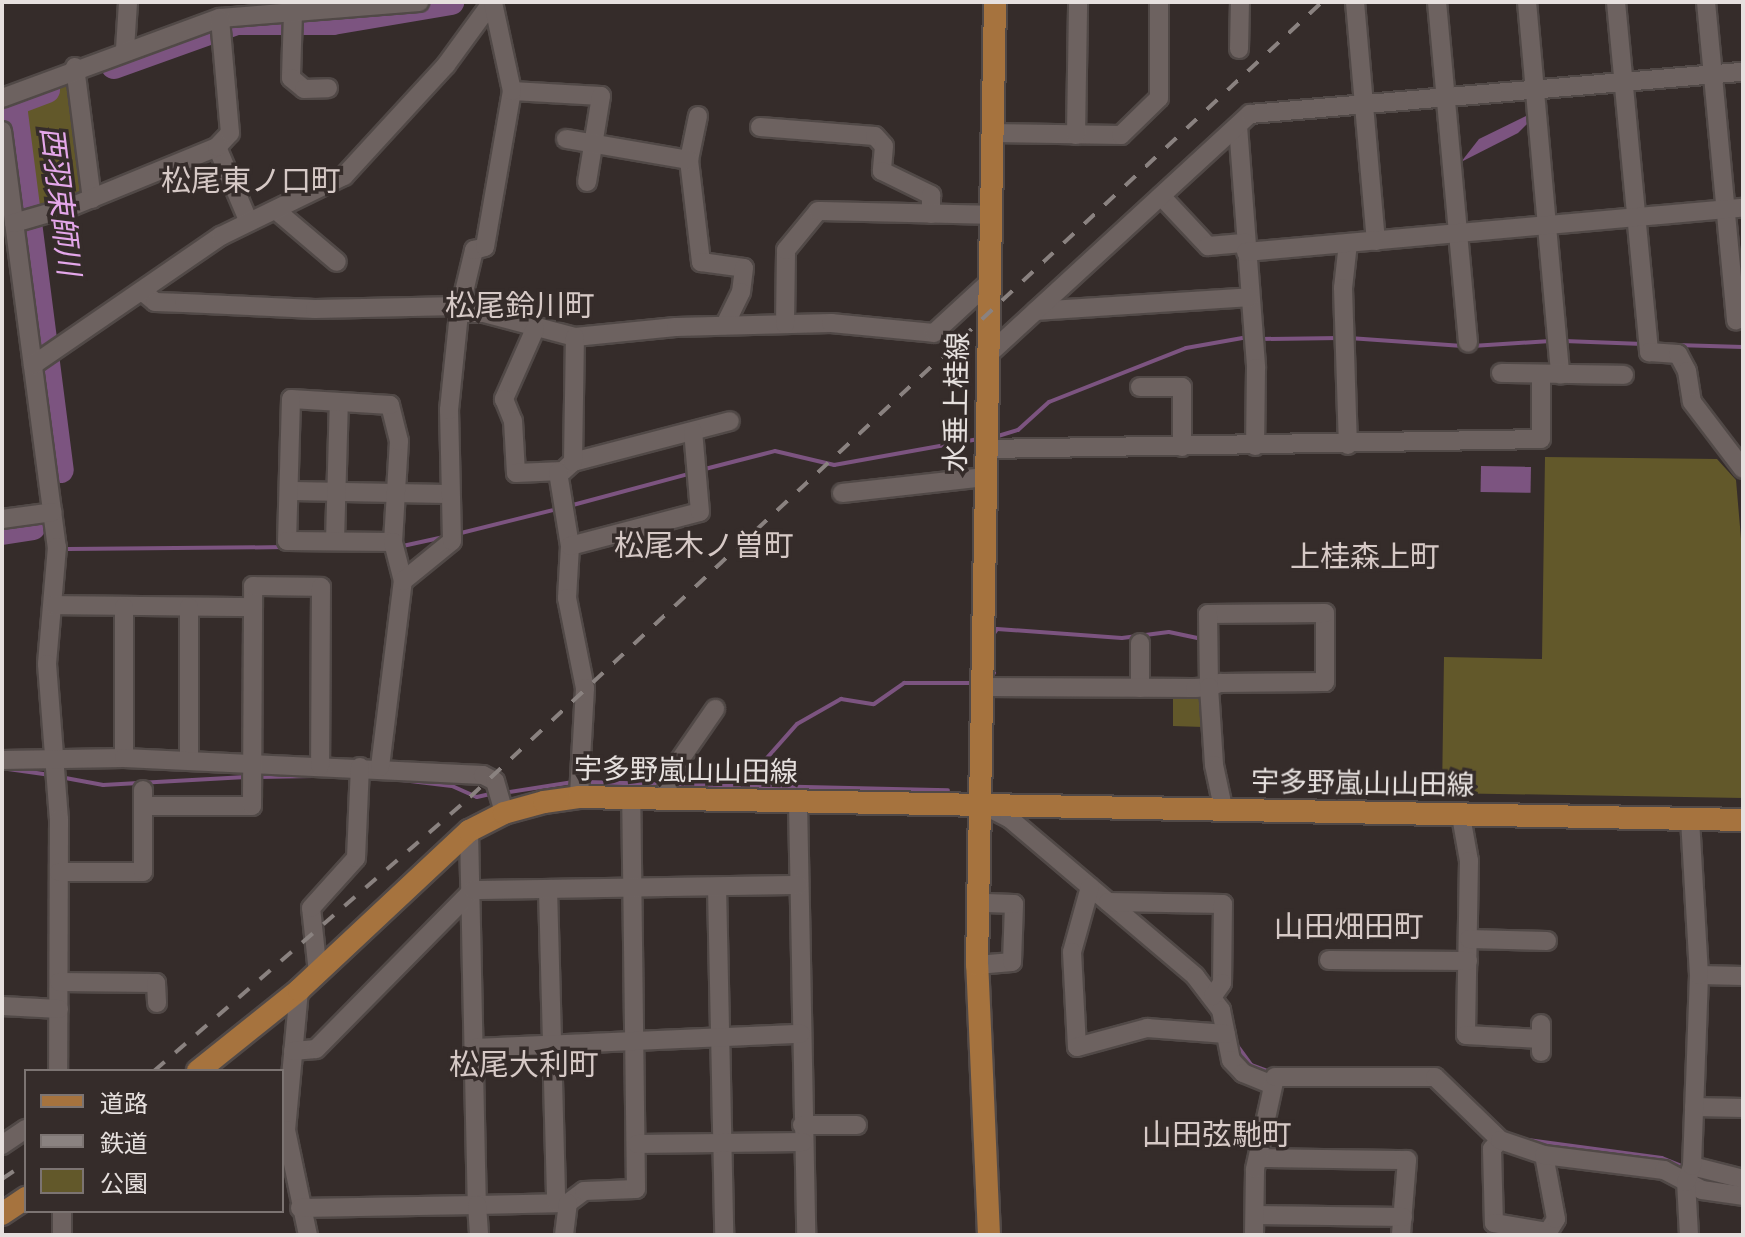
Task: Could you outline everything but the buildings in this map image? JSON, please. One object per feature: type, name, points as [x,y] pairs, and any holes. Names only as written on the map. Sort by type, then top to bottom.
[{"type":"main road","name":"水垂上桂線","points":[[983,805],[989,354],[986,285],[995,2]]},
{"type":"main road","name":"宇多野嵐山山田線","points":[[200,1069],[299,990],[469,831],[504,813],[580,787],[631,798],[798,803],[1743,820]]},
{"type":"main road","points":[[983,805],[977,965],[989,1235]]},
{"type":"main road","points":[[2,1214],[24,1199]]},
{"type":"street","points":[[125,49],[128,2]]},
{"type":"street","points":[[2,98],[76,75],[125,49],[226,19],[292,19],[356,5],[419,2]]},
{"type":"street","points":[[403,581],[452,541],[449,410],[459,310],[474,250],[485,247],[512,91],[493,2]]},
{"type":"street","points":[[42,359],[248,220],[278,212],[344,176],[446,65],[493,2]]},
{"type":"street","points":[[1076,135],[1078,2]]},
{"type":"street","points":[[992,133],[1121,135],[1159,98],[1159,2]]},
{"type":"street","points":[[1239,49],[1240,2]]},
{"type":"street","points":[[1355,2],[1376,241]]},
{"type":"street","points":[[1437,2],[1468,343]]},
{"type":"street","points":[[987,449],[1348,445],[1541,439],[1551,375],[1547,227],[1527,2]]},
{"type":"street","points":[[1616,2],[1649,352],[1678,354],[1687,371],[1692,402],[1743,469]]},
{"type":"street","points":[[1706,2],[1736,321]]},
{"type":"street","points":[[23,221],[92,199],[217,147],[230,133],[226,19]]},
{"type":"street","points":[[292,19],[291,78],[304,89],[328,88]]},
{"type":"street","points":[[989,354],[1250,114],[1743,72]]},
{"type":"street","points":[[76,75],[92,199]]},
{"type":"street","points":[[512,91],[601,96],[587,182]]},
{"type":"street","points":[[698,116],[689,160],[701,262],[744,268],[741,292],[725,325]]},
{"type":"street","points":[[1238,126],[1250,297],[1255,446]]},
{"type":"street","points":[[760,127],[875,136],[884,146],[882,171],[931,195],[931,214]]},
{"type":"street","points":[[2,131],[23,221],[10,260],[42,359],[53,512],[54,605],[47,664],[59,872],[58,1069]]},
{"type":"street","points":[[566,139],[689,160]]},
{"type":"street","points":[[217,147],[248,220]]},
{"type":"street","points":[[1161,196],[1208,246],[1246,247],[1376,241],[1743,208]]},
{"type":"street","points":[[785,324],[786,250],[818,211],[989,215]]},
{"type":"street","points":[[278,212],[337,262]]},
{"type":"street","points":[[1348,243],[1343,288],[1348,445]]},
{"type":"street","points":[[142,291],[155,302],[315,309],[459,310],[484,313],[535,329],[575,337],[725,325],[785,324],[934,333],[986,285]]},
{"type":"street","points":[[1036,311],[1250,297]]},
{"type":"street","points":[[535,329],[504,399],[513,421],[516,473],[566,467],[730,421]]},
{"type":"street","points":[[575,337],[566,467],[570,546],[567,598],[585,688],[580,787]]},
{"type":"street","points":[[1501,373],[1624,375]]},
{"type":"street","points":[[1140,387],[1182,387],[1182,447]]},
{"type":"street","points":[[380,767],[403,581],[393,542],[399,441],[390,405],[291,399],[287,541],[393,542]]},
{"type":"street","points":[[335,541],[339,402]]},
{"type":"street","points":[[570,546],[700,512],[693,431]]},
{"type":"street","points":[[842,493],[985,477]]},
{"type":"street","points":[[289,491],[450,494]]},
{"type":"street","points":[[2,519],[53,512]]},
{"type":"street","points":[[59,872],[143,872],[143,798],[252,806],[253,586],[321,587],[320,766]]},
{"type":"street","points":[[54,605],[252,607]]},
{"type":"street","points":[[124,607],[124,758]]},
{"type":"street","points":[[189,607],[189,761]]},
{"type":"street","points":[[983,687],[1209,687],[1325,682],[1325,613],[1208,614],[1209,687],[1214,765],[1224,812]]},
{"type":"street","points":[[1140,643],[1140,688]]},
{"type":"street","points":[[667,799],[668,777],[715,709]]},
{"type":"street","points":[[2,760],[55,762],[124,758],[253,766],[380,767],[483,775],[495,781],[504,813]]},
{"type":"street","points":[[318,973],[311,908],[356,858],[360,767]]},
{"type":"street","points":[[300,1208],[562,1202],[584,1191],[636,1189],[631,798]]},
{"type":"street","points":[[798,803],[806,1235]]},
{"type":"street","points":[[983,805],[1009,818],[1213,996],[1231,1060],[1243,1073],[1272,1085]]},
{"type":"street","points":[[1461,816],[1469,861],[1466,1035],[1541,1038]]},
{"type":"street","points":[[1689,1235],[1699,975],[1690,819]]},
{"type":"street","points":[[469,831],[473,890],[479,1234]]},
{"type":"street","points":[[293,1051],[316,1049],[473,890],[799,885]]},
{"type":"street","points":[[717,887],[724,1235]]},
{"type":"street","points":[[1090,887],[1072,952],[1077,1047],[1147,1028],[1226,1034]]},
{"type":"street","points":[[548,889],[552,1045],[564,1235]]},
{"type":"street","points":[[1108,902],[1223,904],[1222,983],[1213,996]]},
{"type":"street","points":[[977,965],[1012,962],[1014,904],[979,903]]},
{"type":"street","points":[[1469,939],[1547,941]]},
{"type":"street","points":[[1329,960],[1468,961]]},
{"type":"street","points":[[59,982],[156,975],[157,1003]]},
{"type":"street","points":[[1699,975],[1743,976]]},
{"type":"street","points":[[299,990],[286,1130],[308,1235]]},
{"type":"street","points":[[2,1006],[59,1009]]},
{"type":"street","points":[[474,1048],[801,1034]]},
{"type":"street","points":[[1254,1235],[1259,1158],[1275,1077],[1435,1077],[1500,1140],[1544,1155],[1743,1179]]},
{"type":"street","points":[[1694,1107],[1743,1108]]},
{"type":"street","points":[[637,1144],[721,1143],[857,1125]]},
{"type":"street","points":[[2,1145],[24,1130]]},
{"type":"street","points":[[1500,1140],[1492,1149],[1494,1223],[1548,1232],[1556,1219],[1544,1155]]},
{"type":"street","points":[[1255,1215],[1402,1226],[1407,1160],[1259,1158]]},
{"type":"street","points":[[1689,1174],[1702,1190],[1743,1196]]},
{"type":"street","points":[[62,1213],[62,1235]]},
{"type":"green space","points":[[67,85],[82,191],[79,198],[31,210],[16,108]]},
{"type":"green space","points":[[1545,457],[1717,459],[1736,480],[1743,562],[1743,798],[1442,793],[1444,657],[1542,659]]},
{"type":"green space","points":[[1173,695],[1194,695],[1202,702],[1203,727],[1173,726]]},
{"type":"shaded area","points":[[1528,115],[1530,121],[1518,133],[1461,162],[1479,139]]},
{"type":"shaded area","points":[[1481,466],[1531,467],[1531,493],[1481,492]]},
{"type":"waterway","name":"西羽束師川","points":[[114,66],[237,22],[333,22],[451,2]]},
{"type":"waterway","name":"西羽束師川","points":[[47,90],[15,102],[15,113],[61,470]]},
{"type":"waterway","points":[[998,436],[1018,430],[1049,402],[1186,348],[1248,337]]},
{"type":"waterway","points":[[1261,339],[1340,338]]},
{"type":"waterway","points":[[1349,338],[1463,346]]},
{"type":"waterway","points":[[1472,346],[1551,341]]},
{"type":"waterway","points":[[1564,341],[1643,344]]},
{"type":"waterway","points":[[1676,345],[1743,347]]},
{"type":"waterway","points":[[701,470],[775,451],[834,465],[979,439]]},
{"type":"waterway","points":[[569,506],[692,473]]},
{"type":"waterway","points":[[457,534],[557,509]]},
{"type":"waterway","name":"西羽束師川","points":[[2,532],[33,527]]},
{"type":"waterway","points":[[398,547],[444,537]]},
{"type":"waterway","points":[[68,549],[286,547]]},
{"type":"waterway","points":[[993,635],[997,629],[1122,638],[1169,632],[1203,639]]},
{"type":"waterway","points":[[994,652],[994,673]]},
{"type":"waterway","points":[[742,786],[797,724],[841,699],[874,704],[904,683],[974,683]]},
{"type":"waterway","points":[[8,769],[51,775]]},
{"type":"waterway","points":[[259,777],[314,776]]},
{"type":"waterway","points":[[60,777],[103,785],[246,777]]},
{"type":"waterway","points":[[402,780],[452,786],[477,797],[495,793]]},
{"type":"waterway","points":[[503,793],[573,782]]},
{"type":"waterway","points":[[586,782],[661,784]]},
{"type":"waterway","points":[[674,784],[948,790]]},
{"type":"waterway","points":[[1021,840],[1069,881]]},
{"type":"waterway","points":[[1236,1044],[1251,1065],[1270,1072]]},
{"type":"waterway","points":[[1442,1072],[1465,1094]]},
{"type":"waterway","points":[[1528,1140],[1662,1158],[1684,1167]]},
{"type":"railway","points":[[156,1069],[470,797],[1322,2]]},
{"type":"railway","points":[[2,1179],[24,1164]]},
{"type":"district","name":"松尾東ノ口町","points":[[251,181]]},
{"type":"district","name":"松尾鈴川町","points":[[520,306]]},
{"type":"district","name":"松尾木ノ曽町","points":[[704,546]]},
{"type":"district","name":"上桂森上町","points":[[1365,557]]},
{"type":"district","name":"山田畑田町","points":[[1349,927]]},
{"type":"district","name":"松尾大利町","points":[[524,1065]]},
{"type":"district","name":"山田弦馳町","points":[[1217,1135]]}]
